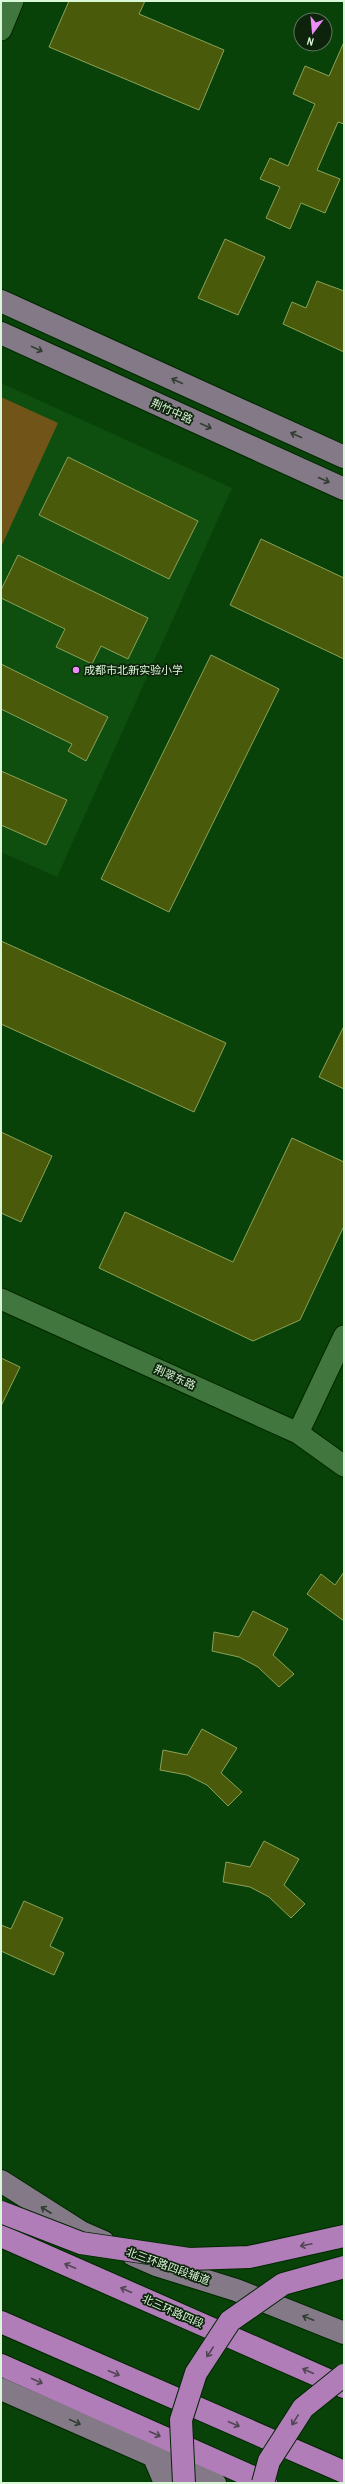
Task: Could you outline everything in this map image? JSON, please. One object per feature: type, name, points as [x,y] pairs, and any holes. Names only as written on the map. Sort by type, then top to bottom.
[{"type":"highway","points":[[1,2212],[81,2243],[189,2259],[249,2257],[344,2236]]},
{"type":"highway","name":"北三环路四段","points":[[1,2236],[344,2387]]},
{"type":"highway","points":[[184,2483],[181,2420],[196,2373],[230,2321],[283,2284],[344,2267]]},
{"type":"highway","points":[[1,2322],[78,2357],[344,2472]]},
{"type":"highway","points":[[1,2365],[265,2483],[269,2461],[303,2408],[344,2375]]},
{"type":"main road","points":[[1,301],[344,457]]},
{"type":"main road","name":"荆竹中路","points":[[1,333],[344,489]]},
{"type":"main road","name":"北三环路四段辅道","points":[[1,2181],[81,2232],[156,2264],[236,2290],[344,2333]]},
{"type":"main road","points":[[1,2389],[215,2483]]},
{"type":"main road","points":[[154,2457],[165,2483]]},
{"type":"street","points":[[1,30],[13,1]]},
{"type":"street","name":"荆翠东路","points":[[1,1299],[298,1433],[344,1466]]},
{"type":"street","points":[[298,1433],[344,1336]]},
{"type":"shaded area","name":"成都市北新实验小学","points":[[1,383],[232,488],[57,877],[1,852]]},
{"type":"shaded area","points":[[1,397],[58,423],[1,547]]},
{"type":"building","points":[[69,1],[145,1],[139,14],[224,50],[199,110],[49,47]]},
{"type":"building","points":[[344,42],[344,124],[338,122],[317,170],[340,179],[325,213],[301,203],[290,229],[266,218],[280,187],[260,179],[270,158],[288,166],[315,104],[293,94],[305,66],[329,76]]},
{"type":"building","points":[[225,239],[265,257],[238,315],[198,298]]},
{"type":"building","points":[[317,281],[344,291],[344,352],[283,324],[292,302],[306,308]]},
{"type":"building","points":[[68,457],[198,521],[169,579],[39,515]]},
{"type":"building","points":[[261,539],[344,578],[344,659],[230,605]]},
{"type":"building","points":[[18,555],[148,618],[128,659],[101,646],[92,664],[56,647],[65,629],[1,598],[1,590]]},
{"type":"building","points":[[211,655],[279,689],[169,912],[101,879]]},
{"type":"building","points":[[1,664],[108,717],[86,761],[68,751],[72,744],[1,709]]},
{"type":"building","points":[[1,771],[67,800],[46,845],[1,825]]},
{"type":"building","points":[[1,941],[226,1043],[194,1112],[1,1024]]},
{"type":"building","points":[[344,1026],[344,1089],[319,1077]]},
{"type":"building","points":[[1,1132],[52,1156],[21,1222],[1,1213]]},
{"type":"building","points":[[292,1138],[344,1162],[344,1226],[300,1320],[253,1341],[99,1268],[125,1212],[233,1262]]},
{"type":"building","points":[[1,1358],[20,1367],[1,1406]]},
{"type":"building","points":[[344,1572],[344,1621],[307,1594],[321,1574],[335,1585]]},
{"type":"building","points":[[253,1611],[288,1629],[273,1655],[294,1674],[279,1687],[258,1667],[239,1657],[212,1651],[214,1632],[239,1637]]},
{"type":"building","points":[[202,1729],[237,1748],[221,1773],[242,1792],[228,1806],[207,1785],[187,1775],[160,1770],[163,1750],[187,1755]]},
{"type":"building","points":[[264,1841],[299,1859],[284,1885],[305,1904],[291,1918],[269,1897],[250,1887],[223,1882],[226,1862],[250,1867]]},
{"type":"building","points":[[24,1901],[63,1918],[50,1946],[64,1953],[54,1975],[1,1951],[1,1925],[11,1929]]},
{"type":"place","name":"成都市北新实验小学","points":[[76,670]]}]
